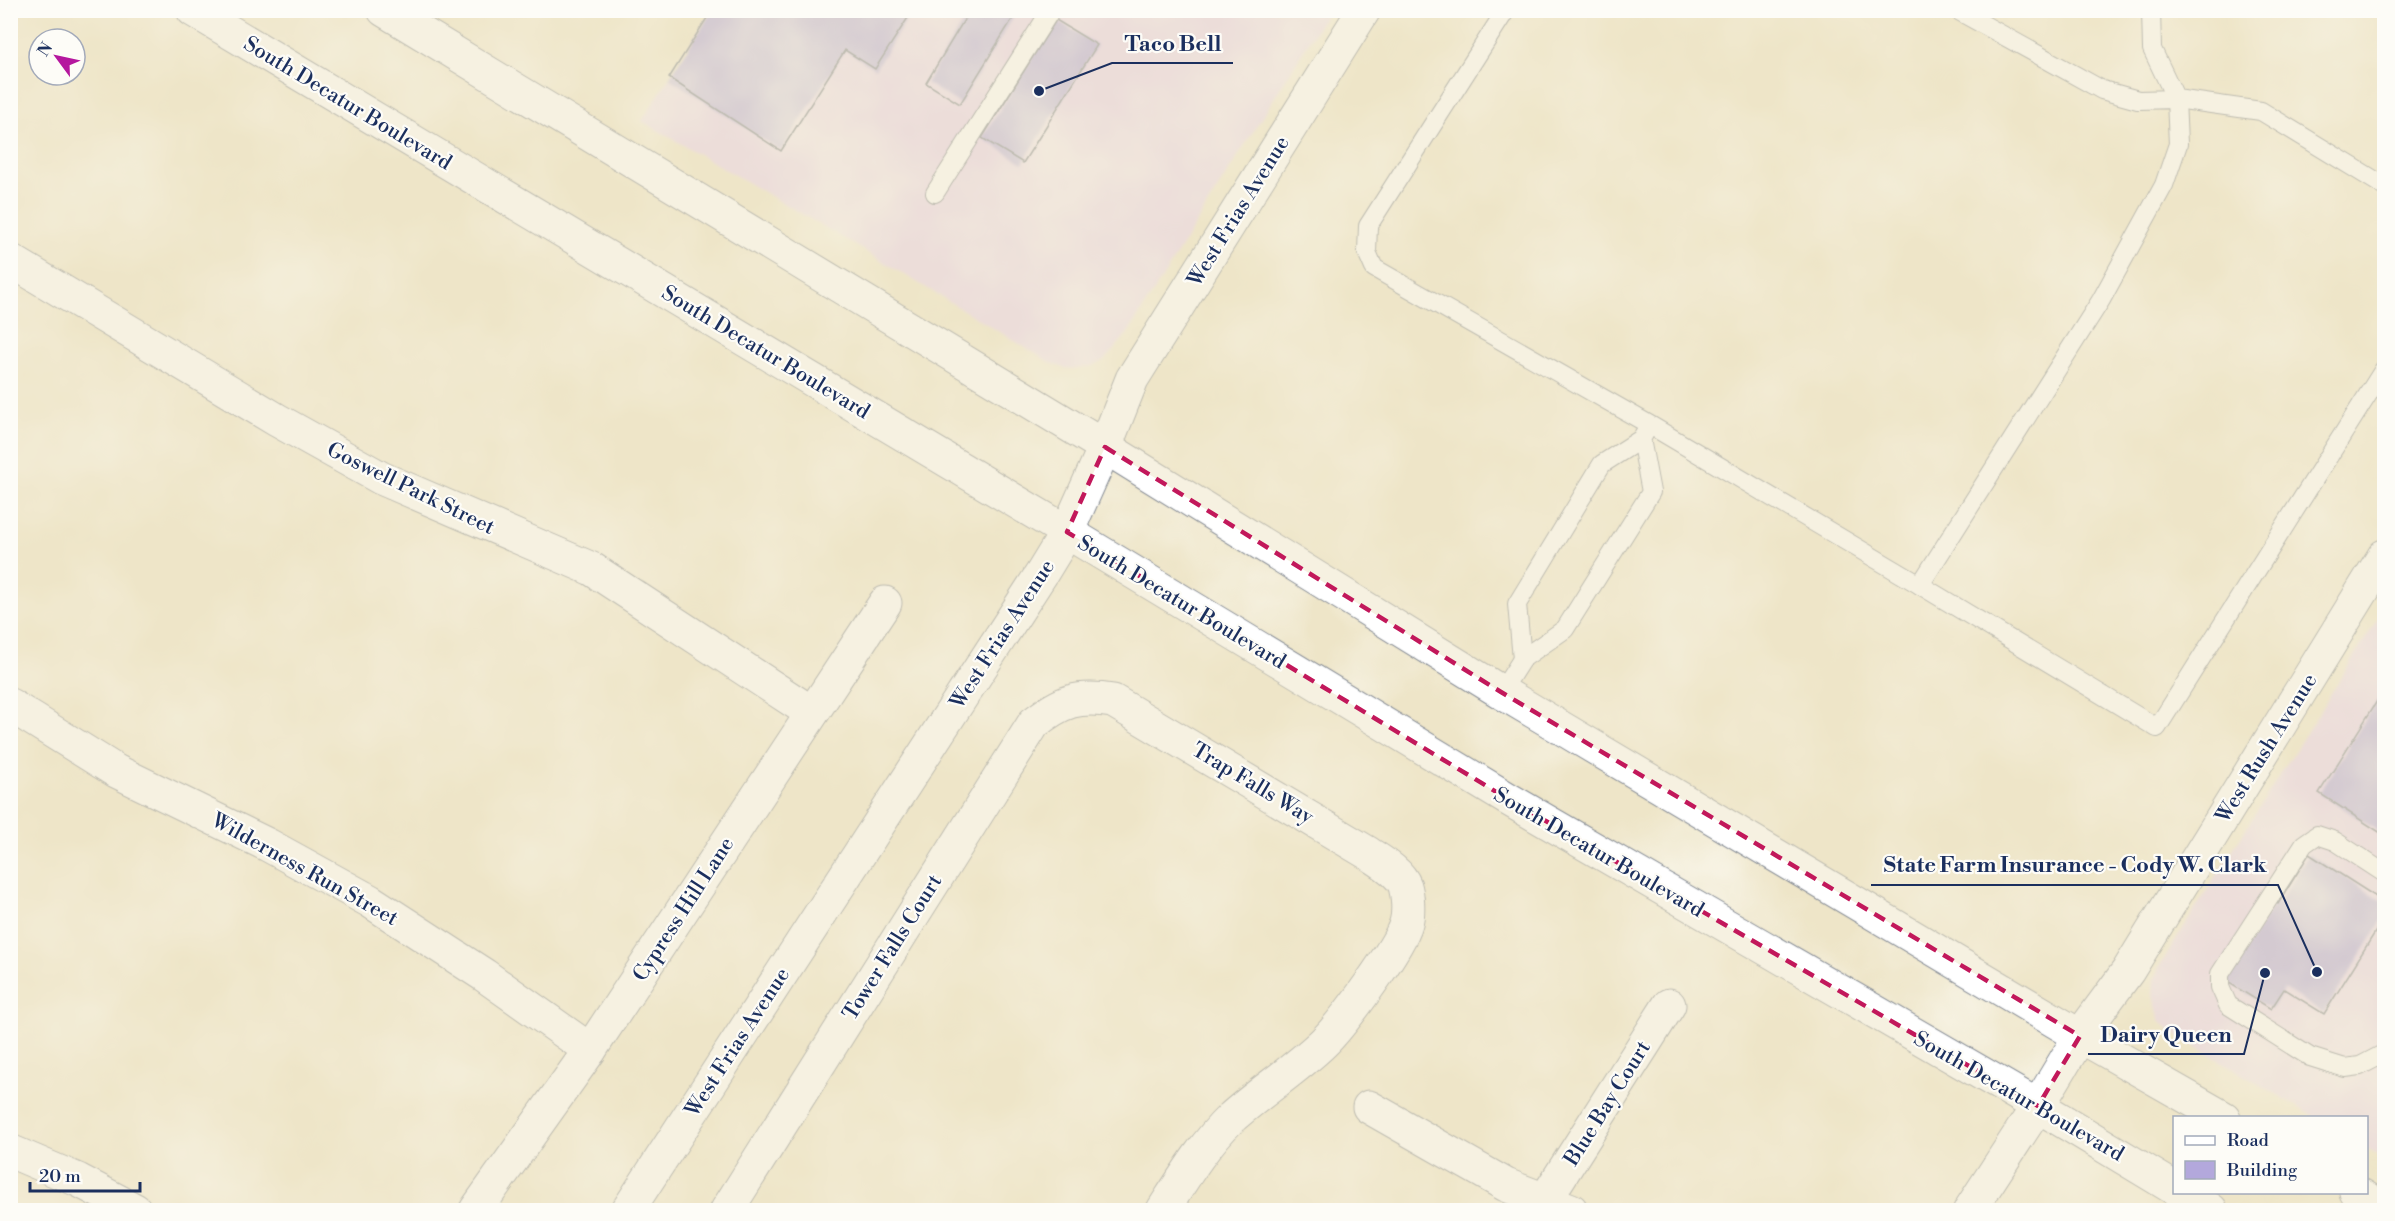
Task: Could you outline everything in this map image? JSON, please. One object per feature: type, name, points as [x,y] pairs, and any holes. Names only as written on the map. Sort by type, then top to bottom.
[{"type":"street","name":"South Decatur Boulevard","points":[[193,10],[1067,532],[1508,799],[2173,1187]]},
{"type":"street","points":[[384,10],[1105,447],[1501,693],[2080,1036],[2220,1116]]},
{"type":"street","name":"West Frias Avenue","points":[[628,1210],[1067,532],[1132,379],[1364,10]]},
{"type":"street","name":"Goswell Park Street","points":[[10,260],[277,420],[381,478],[592,570],[812,713]]},
{"type":"street","name":"West Rush Avenue","points":[[1970,1210],[2038,1107],[2080,1036],[2128,971],[2385,556]]},
{"type":"street","name":"Cypress Hill Lane","points":[[476,1210],[590,1050],[885,603]]},
{"type":"street","name":"Trap Falls Way","points":[[1074,700],[1090,697],[1113,701],[1368,853],[1391,869],[1405,884],[1407,922],[1395,946],[1343,1021],[1324,1043],[1230,1119],[1212,1139],[1163,1210]]},
{"type":"street","name":"Tower Falls Court","points":[[726,1210],[1034,723],[1050,710],[1074,700]]},
{"type":"street","name":"Wilderness Run Street","points":[[10,705],[116,771],[268,845],[370,901],[484,975],[590,1050]]},
{"type":"street","name":"Blue Bay Court","points":[[1558,1205],[1669,1005]]},
{"type":"street","points":[[1369,1107],[1506,1185],[1558,1205]]},
{"type":"street","points":[[10,1151],[78,1180],[135,1210]]},
{"type":"street","points":[[2184,1194],[2211,1210]]},
{"type":"street","points":[[2359,1194],[2385,1209]]},
{"type":"lane","points":[[935,193],[1051,10]]},
{"type":"lane","points":[[1506,10],[1368,226],[1367,252],[1374,268],[1645,432],[1920,585],[2157,728],[2385,369]]},
{"type":"lane","points":[[1958,10],[2102,90],[2138,100],[2176,99],[2261,111],[2385,186]]},
{"type":"lane","points":[[1920,585],[2101,300],[2164,184],[2178,144],[2176,99],[2152,49],[2151,10]]},
{"type":"lane","points":[[1501,693],[1521,659],[1565,629],[1651,492],[1645,432]]},
{"type":"lane","points":[[1521,659],[1517,604],[1602,464],[1645,432]]},
{"type":"lane","points":[[2383,1054],[2360,1066],[2345,1068],[2310,1057],[2228,1005],[2220,987],[2220,974],[2304,844],[2317,835],[2335,841],[2385,873]]},
{"type":"highlighted area","points":[[1105,447],[1501,692],[2080,1036],[2038,1106],[1508,799],[1067,532]]},
{"type":"shaded area","points":[[712,11],[1328,11],[1128,333],[1105,360],[1077,369],[1064,368],[1051,363],[867,252],[642,121]]},
{"type":"shaded area","points":[[2384,609],[2384,1159],[2368,1149],[2368,1116],[2313,1116],[2170,1031],[2160,1020],[2153,995],[2154,980],[2159,967]]},
{"type":"building","points":[[712,10],[913,10],[875,69],[845,50],[781,151],[669,78]]},
{"type":"building","points":[[970,10],[1018,10],[960,104],[926,83]]},
{"type":"building","points":[[1056,20],[1097,45],[1023,163],[982,138]]},
{"type":"building","points":[[2384,690],[2384,835],[2319,793]]},
{"type":"building","points":[[2309,854],[2384,902],[2384,918],[2324,1014],[2284,989],[2271,1009],[2226,981],[2275,902],[2278,904]]},
{"type":"place","name":"Taco Bell","points":[[1039,91]]},
{"type":"place","name":"State Farm Insurance - Cody W. Clark","points":[[2317,972]]},
{"type":"place","name":"Dairy Queen","points":[[2265,973]]}]
